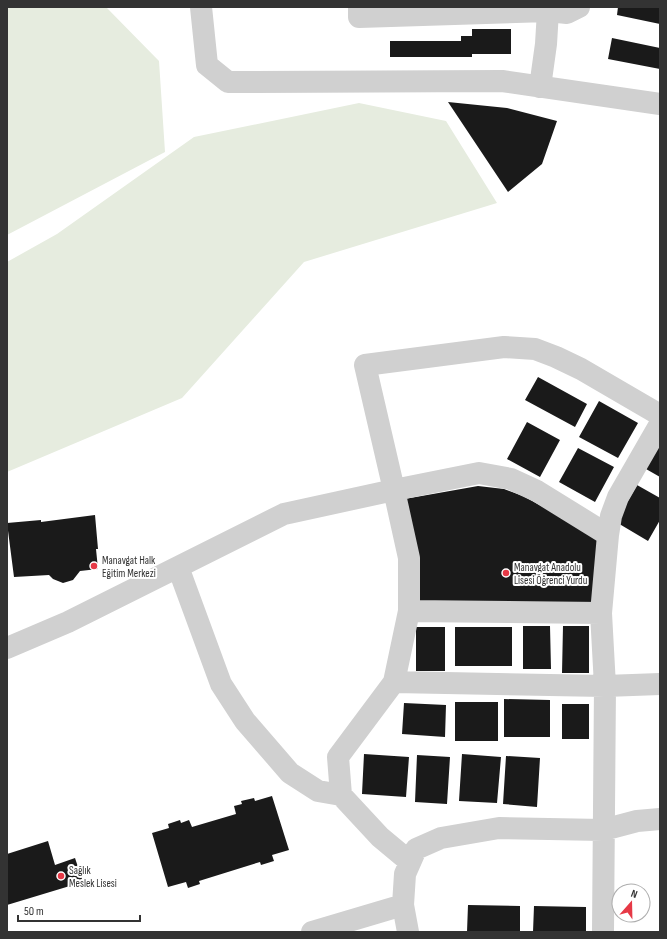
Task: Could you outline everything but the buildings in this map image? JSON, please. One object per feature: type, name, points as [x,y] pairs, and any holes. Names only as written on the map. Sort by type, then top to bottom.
[{"type":"street","points":[[201,7],[208,65],[228,82],[502,81],[660,104]]},
{"type":"street","points":[[359,7],[359,17],[466,11],[548,11],[567,13],[579,7]]},
{"type":"street","points":[[540,87],[546,44],[548,11]]},
{"type":"street","points":[[341,795],[338,757],[394,682],[409,611],[409,558],[365,365],[504,347],[535,349],[581,369],[660,415]]},
{"type":"street","points":[[603,932],[605,686],[602,613],[608,535],[611,516],[618,496],[660,424]]},
{"type":"street","points":[[7,648],[68,622],[284,514],[479,473],[511,479],[537,490],[608,535]]},
{"type":"street","points":[[178,567],[220,684],[245,721],[290,773],[318,791],[341,795],[380,837],[410,862]]},
{"type":"street","points":[[409,611],[602,613]]},
{"type":"street","points":[[394,682],[605,686],[660,684]]},
{"type":"street","points":[[408,932],[403,905],[405,874],[416,849],[441,838],[492,829],[603,830],[637,821],[660,821]]},
{"type":"street","points":[[312,932],[403,905]]},
{"type":"shaded area","points":[[7,7],[106,7],[159,61],[165,152],[7,235]]},
{"type":"shaded area","points":[[359,103],[446,121],[497,203],[304,262],[182,398],[7,472],[7,262],[57,234],[194,137]]},
{"type":"place","name":"Manavgat Halk Eğitim Merkezi","points":[[94,566]]},
{"type":"place","name":"Manavgat Anadolu Lisesi Öğrenci Yurdu","points":[[506,573]]},
{"type":"place","name":"Sağlık Meslek Lisesi","points":[[61,876]]}]
